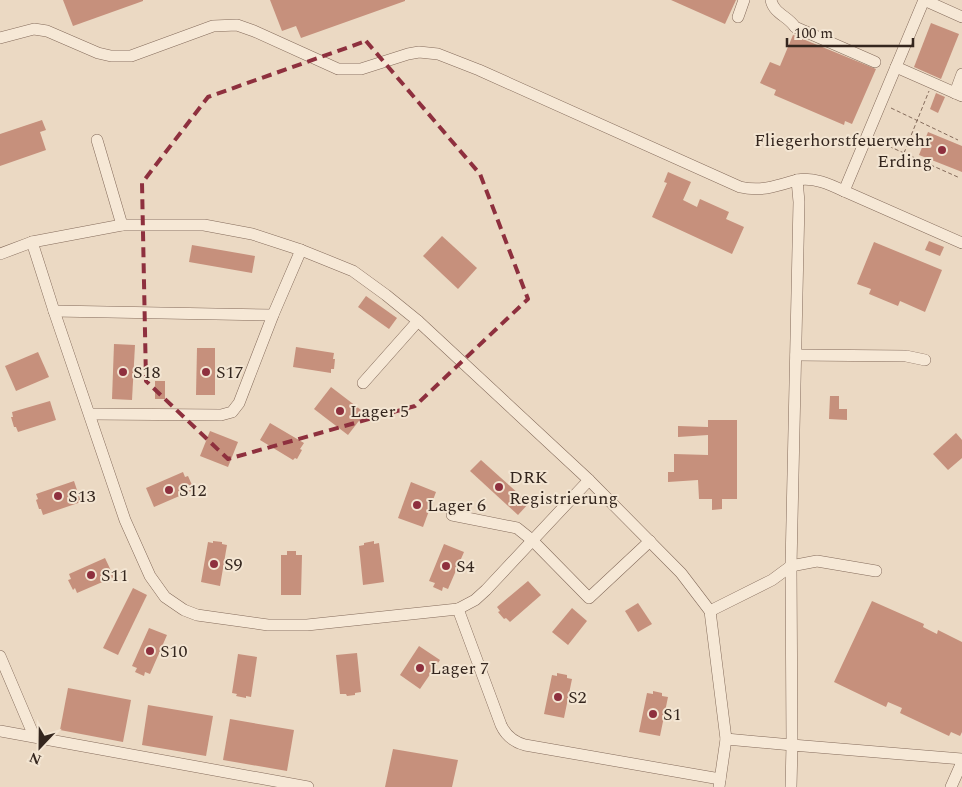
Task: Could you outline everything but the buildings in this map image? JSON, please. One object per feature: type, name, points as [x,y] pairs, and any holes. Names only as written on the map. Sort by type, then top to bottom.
[{"type":"street","points":[[738,17],[744,0]]},
{"type":"street","points":[[771,0],[773,8],[790,20],[796,28],[875,62]]},
{"type":"street","points":[[840,189],[867,137],[924,0],[962,16]]},
{"type":"street","points":[[0,38],[34,29],[47,31],[98,53],[111,56],[131,56],[213,26],[237,25],[338,69],[361,69],[408,54],[432,52],[479,70],[740,187],[762,190],[797,180],[818,180],[962,243]]},
{"type":"street","points":[[896,66],[959,94],[962,74]]},
{"type":"street","points":[[97,140],[122,224]]},
{"type":"street","points":[[791,787],[791,566],[799,202],[797,180]]},
{"type":"street","points":[[0,254],[32,242],[122,224],[204,225],[252,234],[301,250],[353,271],[386,295],[418,321],[589,480],[680,573],[710,611],[732,740],[719,783],[525,745],[512,740],[501,725],[458,609]]},
{"type":"street","points":[[32,242],[125,520],[150,576],[165,597],[184,610],[197,615],[268,625],[307,625],[458,609],[475,600],[486,590],[589,480]]},
{"type":"street","points":[[90,414],[221,415],[235,410],[301,250]]},
{"type":"street","points":[[54,311],[273,315]]},
{"type":"street","points":[[362,383],[418,321]]},
{"type":"street","points":[[796,355],[906,356],[925,360]]},
{"type":"street","points":[[452,515],[517,528],[532,540],[589,598],[650,541]]},
{"type":"street","points":[[710,611],[772,580],[791,566],[817,561],[876,570]]},
{"type":"street","points":[[0,656],[34,736]]},
{"type":"street","points":[[0,731],[308,787]]},
{"type":"street","points":[[732,740],[962,761],[951,787]]},
{"type":"path","points":[[904,153],[933,83]]},
{"type":"path","points":[[881,104],[958,140]]},
{"type":"path","points":[[867,137],[960,178]]},
{"type":"highlighted area","points":[[366,41],[480,174],[528,299],[415,406],[228,459],[146,381],[142,183],[208,97]]},
{"type":"place","name":"Fliegerhorstfeuerwehr Erding","points":[[942,150]]},
{"type":"place","name":"S18","points":[[123,372]]},
{"type":"place","name":"S17","points":[[206,372]]},
{"type":"place","name":"Lager 5","points":[[340,411]]},
{"type":"place","name":"DRK Registrierung","points":[[499,487]]},
{"type":"place","name":"S12","points":[[169,490]]},
{"type":"place","name":"S13","points":[[58,496]]},
{"type":"place","name":"Lager 6","points":[[417,505]]},
{"type":"place","name":"S9","points":[[214,564]]},
{"type":"place","name":"S4","points":[[446,566]]},
{"type":"place","name":"S11","points":[[91,575]]},
{"type":"place","name":"S10","points":[[150,651]]},
{"type":"place","name":"Lager 7","points":[[420,668]]},
{"type":"place","name":"S2","points":[[558,697]]},
{"type":"place","name":"S1","points":[[653,714]]}]
